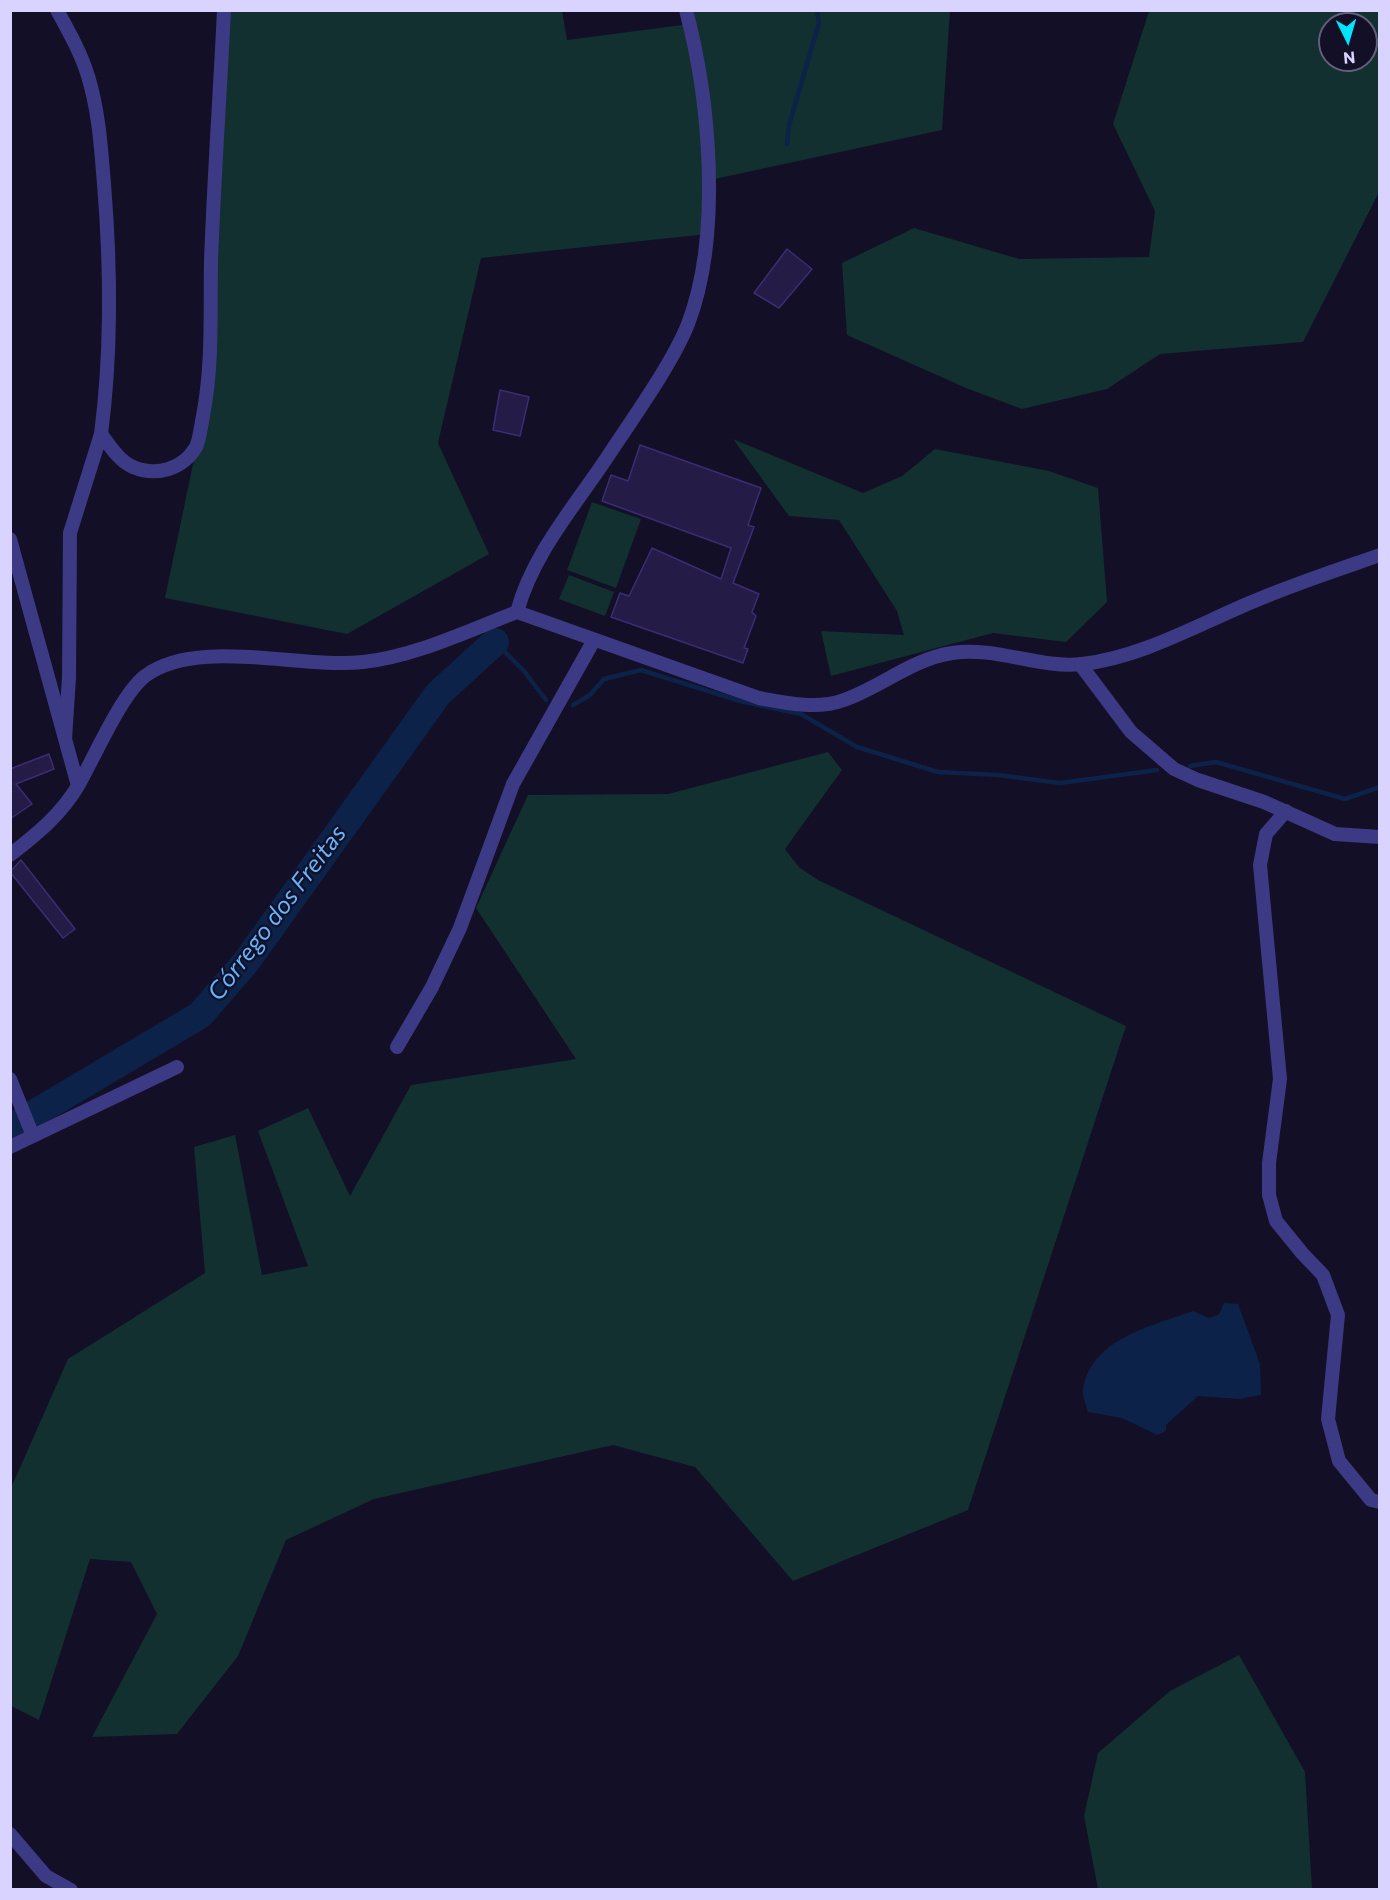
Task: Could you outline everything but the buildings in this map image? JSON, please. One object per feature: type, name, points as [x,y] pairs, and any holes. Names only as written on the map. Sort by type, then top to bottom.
[{"type":"street","points":[[57,10],[83,61],[97,108],[111,289],[109,372],[101,435],[70,533],[69,678],[65,739]]},
{"type":"street","points":[[101,435],[116,454],[132,466],[151,470],[173,469],[187,460],[197,444],[212,344],[213,209],[224,10]]},
{"type":"street","points":[[518,612],[522,594],[549,541],[608,456],[687,326],[703,278],[710,180],[699,64],[686,10]]},
{"type":"street","points":[[10,539],[78,786]]},
{"type":"street","points":[[10,855],[48,826],[78,786],[128,697],[144,677],[170,663],[194,656],[269,659],[318,664],[363,662],[405,655],[518,612],[759,698],[790,704],[820,705],[844,700],[925,660],[951,653],[978,651],[1080,664],[1125,656],[1275,592],[1380,555]]},
{"type":"street","points":[[397,1047],[432,987],[460,928],[513,784],[594,640]]},
{"type":"street","points":[[1080,664],[1131,732],[1174,769],[1198,780],[1286,811],[1312,826],[1335,834],[1380,837]]},
{"type":"street","points":[[1286,811],[1266,834],[1260,865],[1280,1079],[1269,1162],[1269,1195],[1276,1221],[1323,1275],[1338,1315],[1328,1419],[1339,1461],[1371,1500],[1380,1502]]},
{"type":"street","points":[[10,1147],[31,1133],[177,1067]]},
{"type":"street","points":[[10,1079],[31,1133]]},
{"type":"street","points":[[10,1834],[46,1876],[71,1890]]},
{"type":"green space","points":[[224,11],[562,11],[567,40],[682,25],[680,11],[950,11],[942,130],[710,180],[708,234],[481,258],[438,443],[489,554],[347,634],[165,598],[197,445],[212,344]]},
{"type":"green space","points":[[1149,11],[1379,11],[1379,192],[1303,342],[1160,354],[1107,389],[1022,409],[966,388],[847,335],[842,263],[914,228],[1019,259],[1149,257],[1155,211],[1113,124]]},
{"type":"green space","points":[[733,439],[863,493],[902,476],[935,449],[1049,471],[1098,488],[1107,602],[1066,642],[993,633],[831,676],[821,631],[904,635],[897,611],[839,520],[789,516]]},
{"type":"green space","points":[[592,502],[641,519],[616,588],[567,570]]},
{"type":"green space","points":[[569,575],[614,592],[605,616],[559,599]]},
{"type":"green space","points":[[828,752],[842,770],[785,849],[799,867],[818,880],[1126,1026],[968,1510],[793,1581],[695,1467],[613,1445],[374,1499],[286,1540],[238,1656],[177,1734],[92,1737],[157,1614],[131,1562],[90,1559],[39,1720],[11,1706],[11,1488],[68,1359],[205,1273],[194,1147],[235,1135],[262,1275],[308,1266],[258,1131],[308,1108],[350,1196],[411,1085],[576,1059],[476,908],[528,795],[668,794]]},
{"type":"green space","points":[[1239,1655],[1305,1772],[1312,1889],[1098,1889],[1084,1816],[1098,1753],[1170,1691]]},
{"type":"water","points":[[1224,1303],[1238,1304],[1260,1364],[1261,1395],[1240,1399],[1198,1396],[1166,1425],[1166,1431],[1157,1435],[1122,1418],[1088,1412],[1083,1389],[1098,1357],[1111,1346],[1126,1336],[1193,1311],[1209,1318],[1219,1314]]},
{"type":"waterway","points":[[787,144],[789,125],[819,23],[817,10]]},
{"type":"waterway","points":[[495,642],[524,671],[546,700]]},
{"type":"waterway","name":"Córrego dos Freitas","points":[[10,1128],[200,1015],[246,962],[438,694],[495,642]]},
{"type":"waterway","points":[[573,705],[590,695],[604,679],[641,670],[740,701],[801,714],[857,747],[938,772],[998,775],[1060,783],[1157,770]]},
{"type":"waterway","points":[[1190,766],[1216,762],[1345,799],[1380,787]]}]
